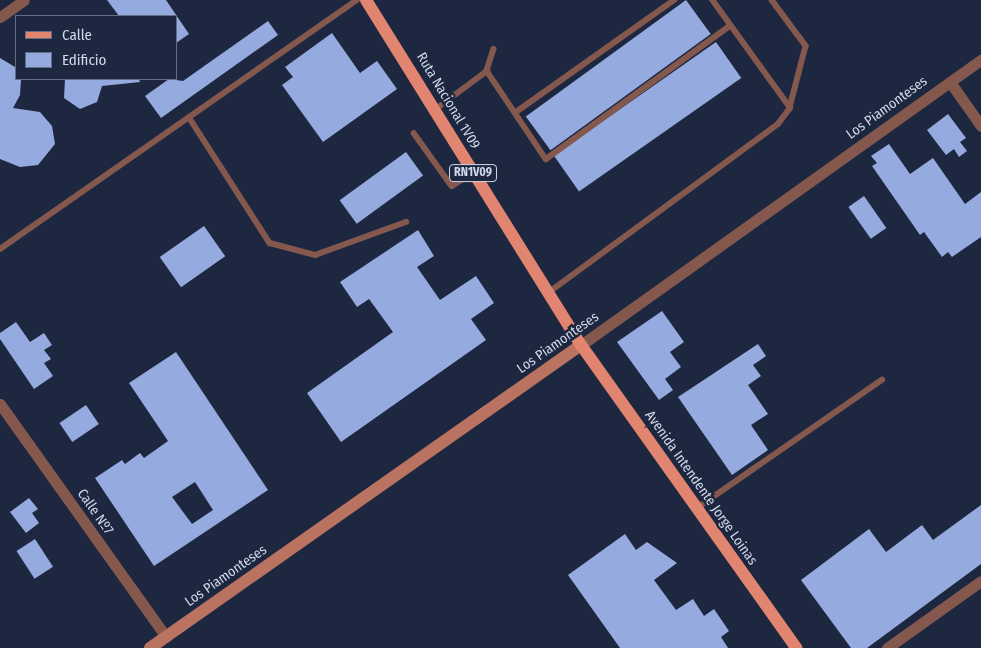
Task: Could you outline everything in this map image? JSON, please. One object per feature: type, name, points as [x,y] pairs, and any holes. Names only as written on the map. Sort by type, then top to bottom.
[{"type":"main road","name":"Ruta Nacional 1V09","points":[[366,0],[436,109],[473,173],[581,345]]},
{"type":"main road","name":"Avenida Intendente Jorge Loinas","points":[[581,345],[796,648]]},
{"type":"main road","name":"Los Piamonteses","points":[[150,648],[581,345]]},
{"type":"main road","points":[[166,637],[174,648]]},
{"type":"street","points":[[0,17],[24,0]]},
{"type":"street","name":"Los Piamonteses","points":[[581,345],[981,60]]},
{"type":"street","points":[[950,82],[981,126]]},
{"type":"street","name":"Calle Nº7","points":[[0,404],[166,637]]},
{"type":"street","points":[[887,648],[981,581]]},
{"type":"lane","points":[[0,250],[358,0]]},
{"type":"lane","points":[[516,112],[674,0]]},
{"type":"lane","points":[[712,0],[790,108]]},
{"type":"lane","points":[[548,293],[778,124],[790,108],[806,46],[772,0]]},
{"type":"lane","points":[[487,71],[546,159],[730,26]]},
{"type":"lane","points":[[436,109],[487,71],[494,49]]},
{"type":"lane","points":[[190,117],[270,243],[315,255],[406,222]]},
{"type":"lane","points":[[414,134],[452,186],[473,173]]},
{"type":"lane","points":[[697,508],[882,380]]},
{"type":"building","points":[[107,0],[166,0],[176,15],[118,15]]},
{"type":"building","points":[[686,0],[711,34],[551,150],[526,116]]},
{"type":"building","points":[[178,18],[189,34],[178,42]]},
{"type":"building","points":[[268,21],[278,35],[161,118],[145,96],[168,80],[183,81]]},
{"type":"building","points":[[332,33],[360,73],[377,61],[397,89],[323,142],[282,85],[293,77],[285,67]]},
{"type":"building","points":[[716,42],[741,78],[579,192],[554,156]]},
{"type":"building","points":[[0,58],[15,67],[15,80],[21,80],[20,95],[13,108],[40,112],[52,126],[55,144],[38,165],[20,167],[0,159]]},
{"type":"building","points":[[65,80],[139,80],[140,82],[102,86],[97,102],[80,109],[64,98]]},
{"type":"building","points":[[948,114],[966,138],[960,142],[967,151],[959,157],[954,149],[946,155],[927,130]]},
{"type":"building","points":[[889,144],[910,174],[933,158],[965,204],[981,192],[981,237],[952,257],[948,252],[942,257],[924,232],[920,235],[872,166],[877,163],[871,156]]},
{"type":"building","points":[[406,152],[423,175],[357,224],[340,200]]},
{"type":"building","points":[[864,196],[886,228],[871,239],[848,207]]},
{"type":"building","points":[[204,226],[225,256],[181,287],[160,257]]},
{"type":"building","points":[[418,230],[434,256],[417,267],[440,300],[476,276],[494,303],[471,319],[486,340],[341,442],[307,393],[393,332],[369,299],[357,307],[340,282]]},
{"type":"building","points":[[662,311],[684,342],[670,352],[681,367],[665,379],[673,390],[659,400],[617,342]]},
{"type":"building","points":[[16,322],[30,342],[44,333],[52,345],[44,350],[51,359],[44,363],[53,376],[34,389],[0,339],[0,333]]},
{"type":"building","points":[[758,344],[766,356],[753,365],[761,376],[748,385],[768,414],[751,425],[768,450],[732,475],[678,397]]},
{"type":"building","points":[[176,352],[268,490],[154,566],[95,478],[122,460],[125,464],[140,453],[144,458],[168,441],[129,383]],"holes":[[[195,482],[213,510],[192,524],[172,497]]]},
{"type":"building","points":[[86,405],[99,424],[72,442],[59,423]]},
{"type":"building","points":[[29,498],[38,509],[32,513],[39,523],[26,533],[10,512]]},
{"type":"building","points":[[981,505],[981,564],[867,648],[851,648],[801,580],[869,529],[886,552],[922,525],[933,540]]},
{"type":"building","points":[[625,534],[636,550],[647,542],[677,563],[654,580],[676,610],[693,599],[704,616],[714,609],[729,631],[721,637],[728,648],[620,648],[568,575]]},
{"type":"building","points":[[35,539],[53,567],[35,579],[17,551]]}]
